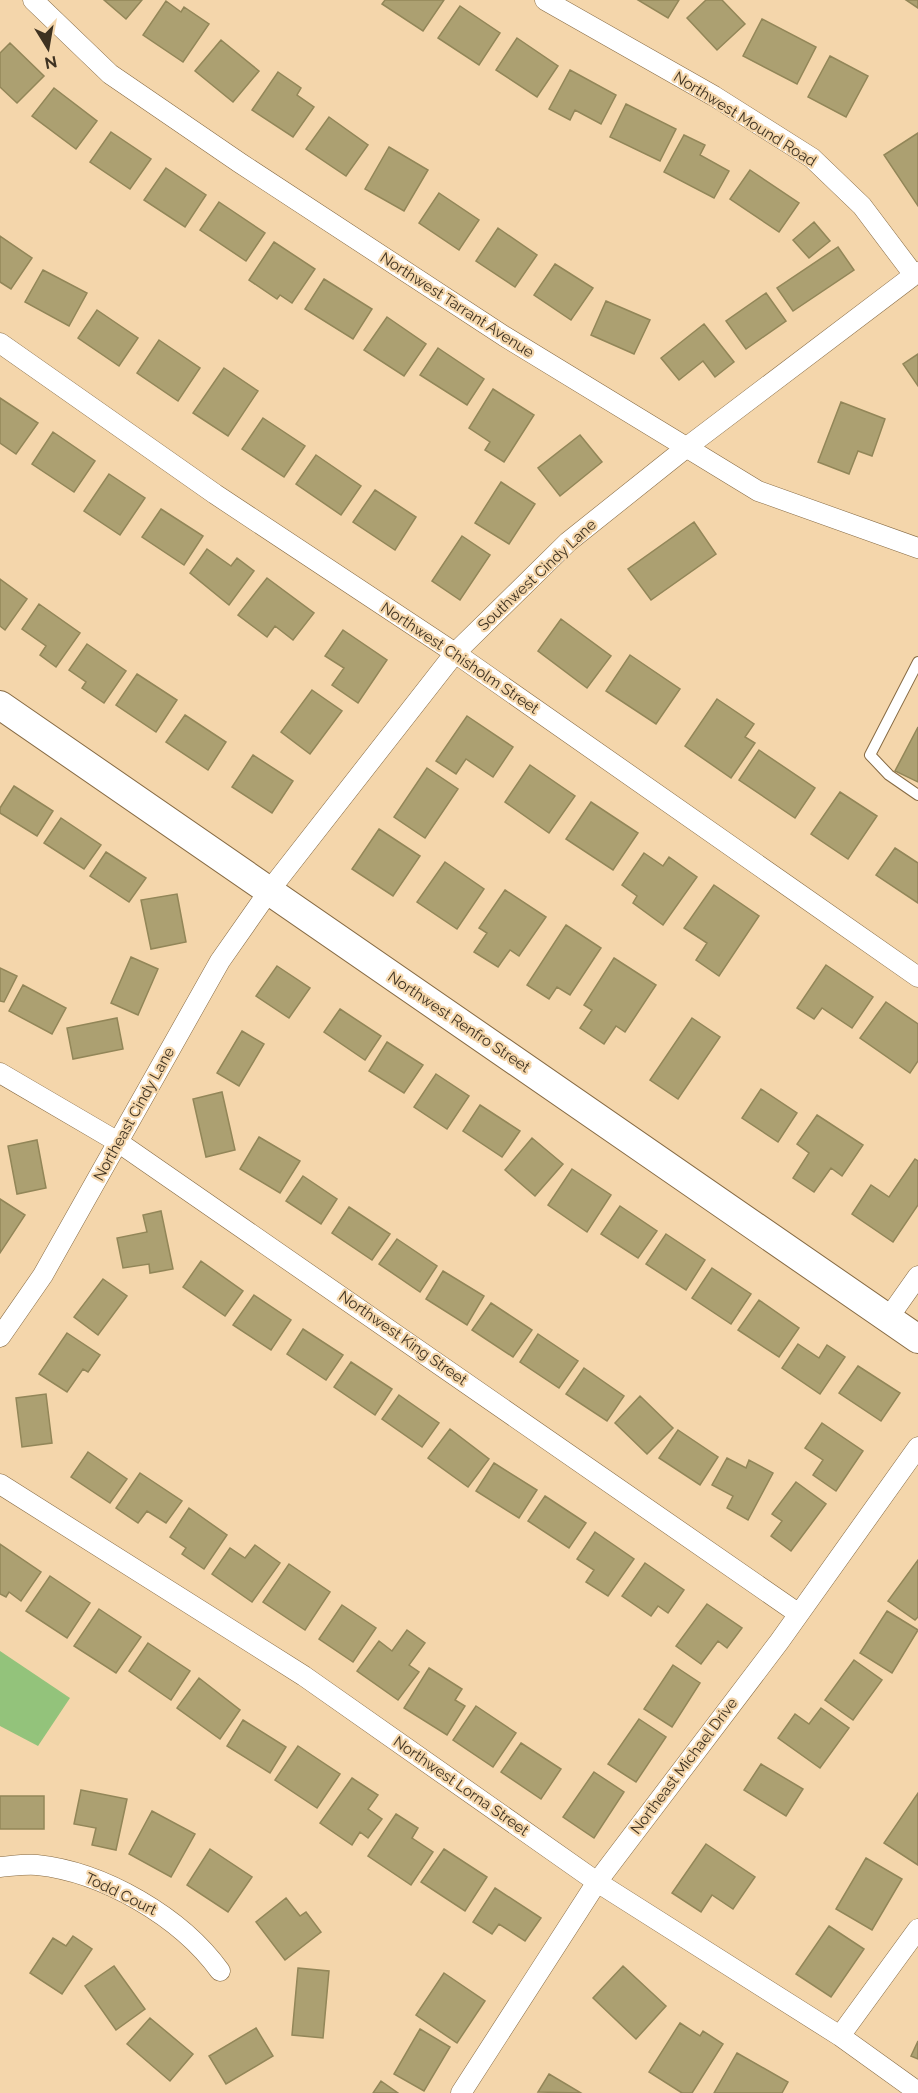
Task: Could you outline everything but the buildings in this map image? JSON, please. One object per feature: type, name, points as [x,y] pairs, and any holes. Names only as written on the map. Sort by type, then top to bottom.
[{"type":"main road","name":"Northwest Renfro Street","points":[[0,705],[918,1339]]},
{"type":"street","name":"Northwest Tarrant Avenue","points":[[33,0],[110,74],[240,164],[504,336],[758,491],[918,548]]},
{"type":"street","name":"Northwest Mound Road","points":[[545,0],[714,96],[812,158],[862,206],[916,273]]},
{"type":"street","name":"Southwest Cindy Lane","points":[[269,891],[455,653],[568,542],[687,447],[916,273]]},
{"type":"street","name":"Northwest Chisholm Street","points":[[0,343],[215,494],[455,653],[918,977]]},
{"type":"street","name":"Northeast Cindy Lane","points":[[0,1337],[43,1275],[220,961],[269,891]]},
{"type":"street","name":"Northwest King Street","points":[[0,1073],[118,1142],[799,1614]]},
{"type":"street","points":[[889,1317],[918,1276]]},
{"type":"street","name":"Northeast Michael Drive","points":[[461,2093],[597,1882],[799,1614],[918,1447]]},
{"type":"street","name":"Northwest Lorna Street","points":[[0,1484],[312,1682],[597,1882],[840,2036],[918,2092]]},
{"type":"street","name":"Todd Court","points":[[0,1867],[36,1864],[91,1877],[162,1914],[203,1948],[220,1971]]},
{"type":"street","points":[[840,2036],[918,1929]]},
{"type":"lane","points":[[918,662],[870,755],[889,775],[918,795]]},
{"type":"green space","points":[[0,1651],[70,1698],[38,1746],[0,1726]]}]
